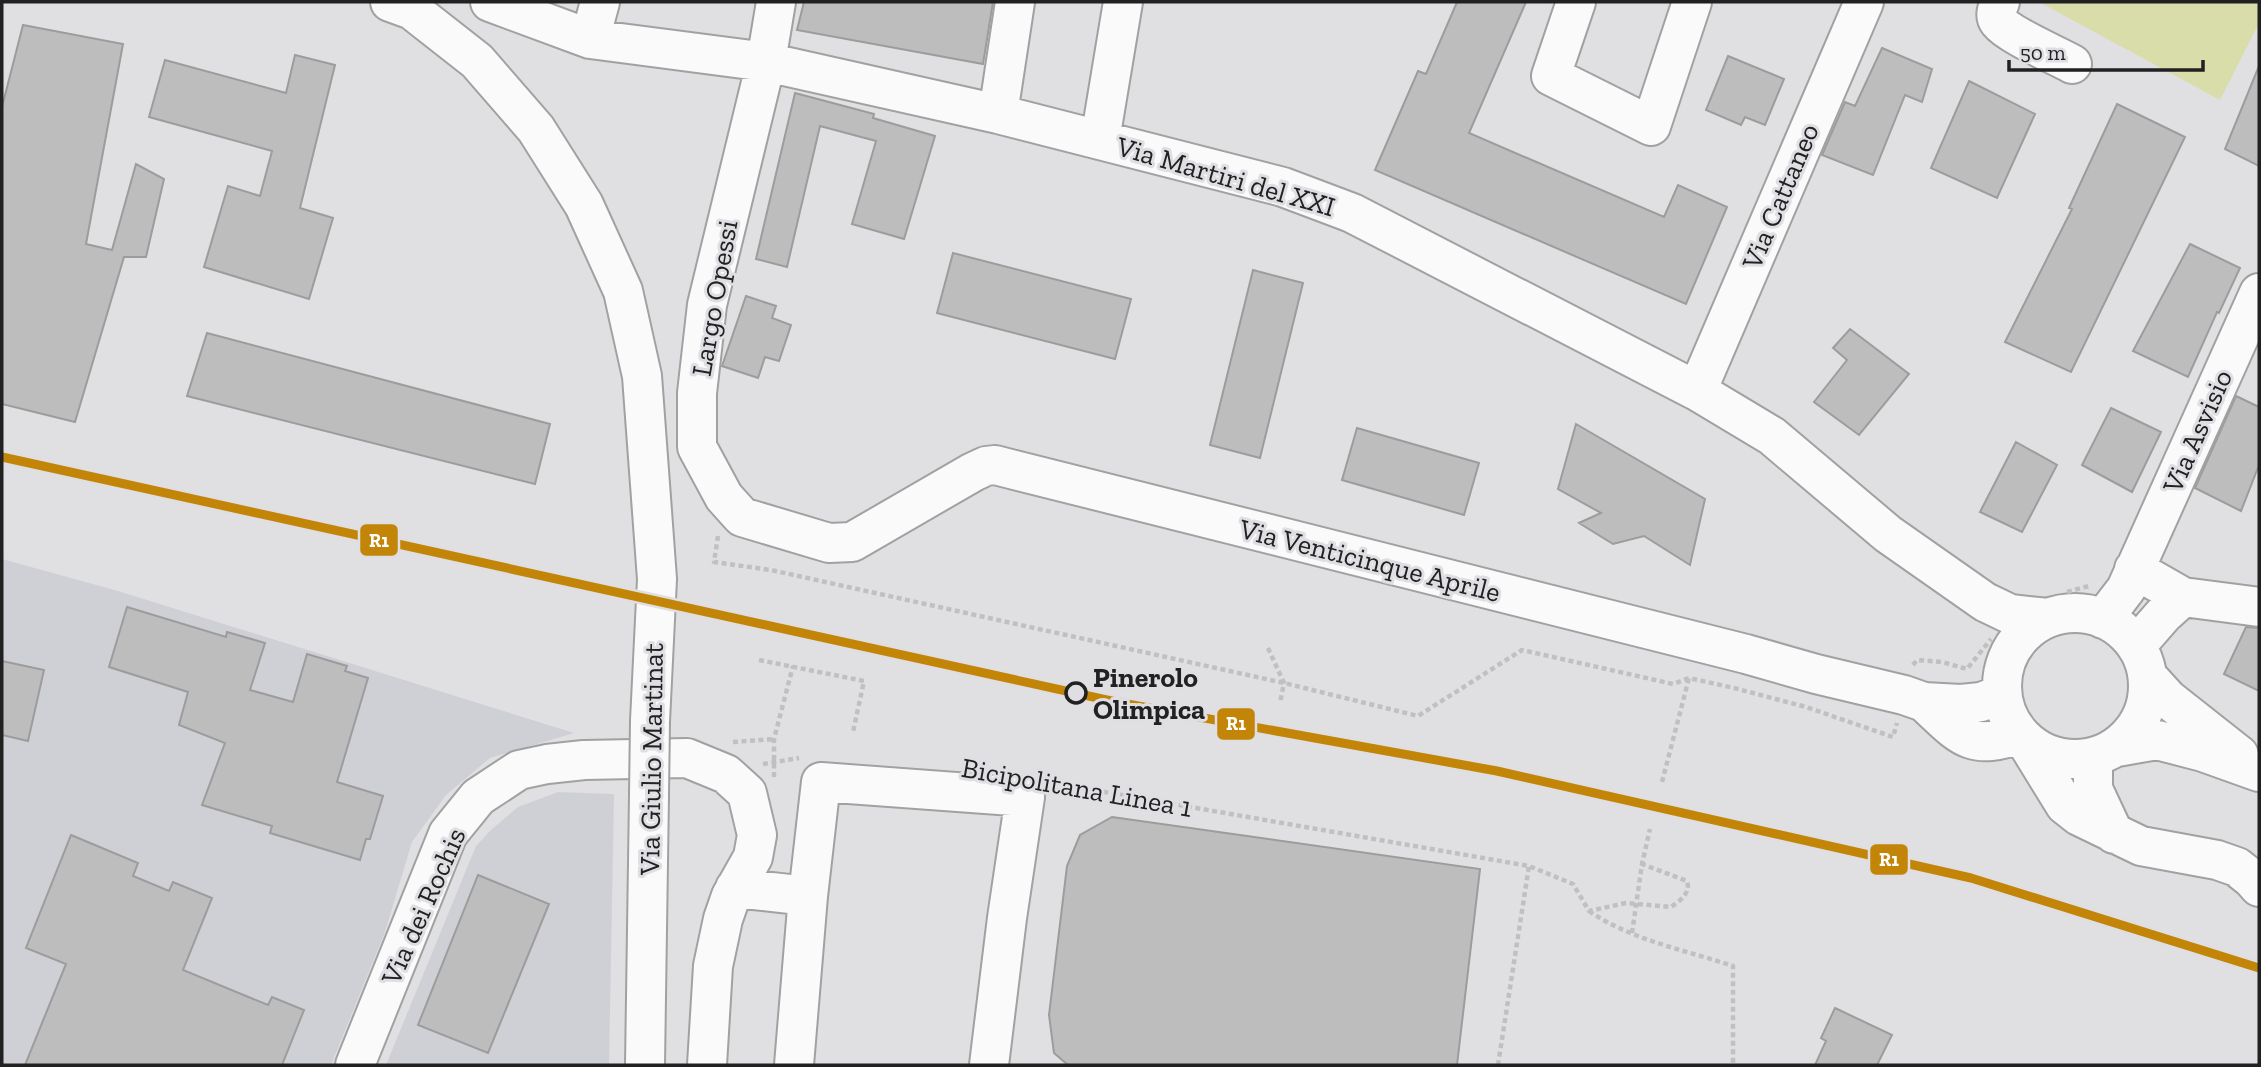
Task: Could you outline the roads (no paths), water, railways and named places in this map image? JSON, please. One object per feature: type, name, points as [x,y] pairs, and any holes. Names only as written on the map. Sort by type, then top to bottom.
[{"type":"street","name":"Via Giulio Martinat","points":[[390,2],[412,10],[477,61],[536,129],[584,205],[623,291],[642,376],[657,579],[650,721],[645,1065]]},
{"type":"street","name":"Via Martiri del XXI","points":[[490,2],[590,40],[766,62],[999,114],[1283,187],[1352,213],[1697,391],[1772,436],[2001,626]]},
{"type":"street","points":[[590,40],[600,2]]},
{"type":"street","name":"Largo Opessi","points":[[776,2],[766,62],[707,305],[696,393],[697,447],[724,497],[742,517],[829,543]]},
{"type":"street","points":[[999,114],[1016,2]]},
{"type":"street","points":[[1100,139],[1123,2]]},
{"type":"street","points":[[1576,2],[1550,76],[1651,126],[1692,2]]},
{"type":"street","name":"Via Cattaneo","points":[[1697,391],[1858,2]]},
{"type":"street","points":[[2000,2],[1996,11],[1998,22],[2072,64]]},
{"type":"street","name":"Via Asvisio","points":[[2121,592],[2259,293]]},
{"type":"street","name":"Via Venticinque Aprile","points":[[829,543],[852,542],[974,472],[995,465],[1914,698],[1961,704],[1981,702],[2002,690]]},
{"type":"street","points":[[2121,592],[2122,630],[2168,699],[2259,771]]},
{"type":"street","points":[[2259,607],[2121,592],[2076,613],[2054,606],[2001,626],[1998,652],[2008,715],[2065,805],[2079,816],[2141,846],[2217,860],[2237,867],[2259,887]]},
{"type":"street","points":[[2114,834],[2093,789],[2105,752],[2132,733],[2142,716],[2148,697],[2142,661],[2163,615],[2183,597]]},
{"type":"street","points":[[2002,690],[2004,668],[2010,652],[2020,638],[2054,606]]},
{"type":"street","points":[[1914,698],[1961,734],[1976,742],[1997,742],[2022,737],[2046,753],[2069,759],[2157,740],[2259,771]]},
{"type":"street","name":"Via dei Rochis","points":[[355,1065],[448,834],[478,797],[519,770],[559,762],[724,759],[747,793],[757,835],[753,857],[736,888]]},
{"type":"street","points":[[794,1065],[808,896],[821,782],[1025,797],[989,1065]]},
{"type":"street","points":[[707,1065],[713,966],[723,919],[736,888],[808,896]]},
{"type":"place","name":"Pinerolo Olimpica","points":[[1076,693]]}]
